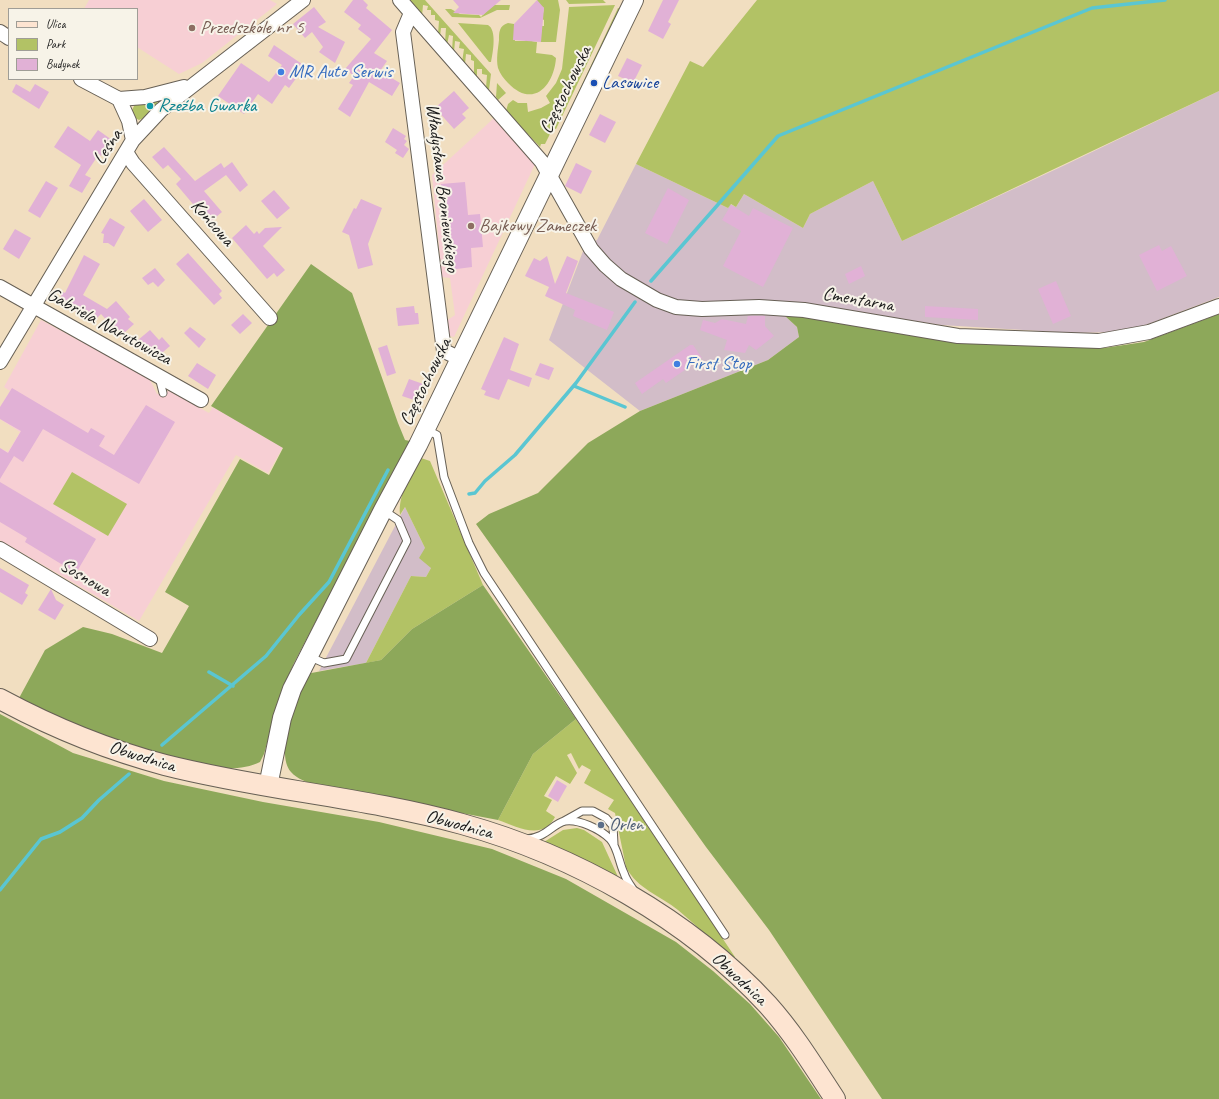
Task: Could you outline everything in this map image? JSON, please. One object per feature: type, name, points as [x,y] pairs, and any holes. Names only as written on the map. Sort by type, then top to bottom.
[{"type":"main road","name":"Obwodnica","points":[[0,699],[64,729],[137,757],[186,770],[414,813],[498,835],[567,862],[644,905],[710,952],[753,989],[789,1031],[835,1099]]},
{"type":"street","name":"Leśna","points":[[0,362],[129,146],[161,110],[192,84],[303,0]]},
{"type":"street","points":[[400,0],[538,156],[550,173]]},
{"type":"street","name":"Częstochowska","points":[[268,786],[282,718],[292,689],[461,359],[634,0]]},
{"type":"street","name":"Władysława Broniewskiego","points":[[411,13],[403,32],[444,350],[461,359]]},
{"type":"street","points":[[83,80],[119,99],[162,93],[192,84]]},
{"type":"street","points":[[119,99],[129,121],[129,146]]},
{"type":"street","name":"Końcowa","points":[[129,146],[133,163],[270,318]]},
{"type":"street","name":"Cmentarna","points":[[550,173],[553,183],[591,248],[605,265],[621,279],[639,291],[676,307],[702,309],[759,307],[804,310],[958,336],[1099,341],[1149,332],[1219,306]]},
{"type":"street","name":"Gabriela Narutowicza","points":[[0,288],[201,400]]},
{"type":"street","name":"Sosnowa","points":[[0,549],[150,640]]},
{"type":"lane","points":[[158,376],[163,392]]},
{"type":"lane","points":[[426,429],[437,435],[444,477],[469,543],[484,573],[725,935]]},
{"type":"lane","points":[[308,656],[324,663],[346,659],[407,541],[398,520],[383,510]]},
{"type":"lane","points":[[498,835],[535,838],[546,834],[582,811],[593,811],[606,818],[613,826],[614,846]]},
{"type":"lane","points":[[563,822],[577,822],[586,825],[610,839],[624,875],[644,905]]},
{"type":"shaded area","name":"Przedszkole nr 5","points":[[89,0],[270,0],[277,4],[202,63],[179,74],[138,48],[138,8],[85,8]]},
{"type":"shaded area","points":[[1219,91],[1219,297],[1143,326],[1118,332],[1073,333],[941,325],[800,303],[785,316],[797,327],[799,337],[768,360],[640,411],[549,340],[585,246],[597,240],[636,164],[728,208],[730,204],[736,207],[744,194],[803,228],[810,214],[873,181],[902,241]]},
{"type":"shaded area","name":"Bajkowy Zameczek","points":[[494,118],[535,164],[454,337],[446,335],[445,322],[455,315],[450,278],[442,277],[432,175]]},
{"type":"shaded area","points":[[41,320],[149,378],[157,394],[169,391],[209,413],[213,407],[283,447],[268,473],[236,455],[139,621],[0,540],[0,448],[8,452],[20,432],[0,419],[0,407],[10,391],[4,387]]},
{"type":"shaded area","points":[[405,507],[425,548],[431,568],[426,577],[411,576],[366,663],[319,671]]},
{"type":"green space","points":[[411,0],[425,0],[491,74],[489,90],[486,88],[487,75],[482,74],[482,69],[477,69],[477,78],[474,75],[474,61],[471,60],[471,55],[466,54],[465,64],[462,62],[464,49],[459,48],[460,42],[455,41],[454,52],[452,50],[453,36],[449,35],[447,45],[445,42],[446,28],[441,28],[440,36],[438,34],[439,21],[435,20],[435,15],[431,15],[431,10],[427,10],[428,6],[423,5],[422,16],[411,3]]},
{"type":"green space","points":[[537,0],[558,0],[560,10],[556,42],[540,42],[542,26],[544,26],[544,20],[542,19],[544,8],[538,4]]},
{"type":"green space","points":[[566,0],[603,0],[606,3],[569,4]]},
{"type":"green space","points":[[757,0],[1219,0],[1219,91],[902,241],[873,181],[810,214],[803,228],[744,194],[736,207],[731,204],[728,208],[636,164],[690,61],[703,67]]},
{"type":"green space","points":[[492,5],[510,5],[509,10],[497,10],[480,18],[452,17],[445,9],[451,9],[460,14],[479,15],[481,17]]},
{"type":"green space","points":[[615,5],[556,129],[553,128],[545,144],[541,144],[540,147],[506,111],[508,104],[513,100],[518,103],[527,103],[528,112],[541,108],[550,103],[546,96],[556,83],[562,69],[569,7]]},
{"type":"green space","points":[[618,8],[623,9],[560,131]]},
{"type":"green space","points":[[458,23],[488,25],[491,28],[493,31],[494,42],[491,62],[489,62]]},
{"type":"green space","points":[[508,23],[514,24],[515,41],[526,40],[537,42],[536,53],[552,55],[556,58],[551,77],[547,85],[541,91],[534,94],[526,94],[517,91],[505,80],[498,68],[497,58],[499,32],[503,26]]},
{"type":"green space","points":[[497,83],[506,93],[498,100],[496,97]]},
{"type":"green space","points":[[157,100],[158,104],[144,118],[139,120],[135,118],[132,110],[135,104]]},
{"type":"green space","points":[[311,264],[352,293],[398,423],[405,440],[410,441],[294,663],[281,693],[264,754],[260,762],[237,768],[207,767],[174,760],[103,736],[18,700],[45,650],[83,627],[112,634],[162,653],[189,606],[165,592],[240,459],[269,475],[283,448],[211,406]]},
{"type":"green space","points":[[792,314],[957,342],[1104,348],[1144,342],[1219,314],[1219,1099],[882,1099],[769,930],[706,847],[476,524],[489,514],[538,493],[588,443],[640,411],[768,360],[799,337],[797,327],[785,316]]},
{"type":"green space","points":[[421,458],[430,461],[483,585],[412,629],[381,660],[366,663],[411,576],[426,577],[431,568],[419,558],[425,548],[405,507],[400,515],[403,492]]},
{"type":"green space","points":[[72,472],[127,504],[108,536],[53,504]]},
{"type":"green space","points":[[483,585],[576,719],[533,754],[498,820],[315,785],[299,778],[291,772],[286,763],[286,738],[293,709],[306,674],[381,660],[412,629]]},
{"type":"green space","points":[[0,714],[73,753],[164,781],[263,802],[379,822],[492,849],[566,879],[676,942],[713,971],[750,1004],[779,1037],[821,1099],[0,1099]]},
{"type":"green space","points":[[576,719],[735,957],[734,960],[678,910],[643,887],[631,875],[626,867],[615,813],[608,809],[614,800],[584,783],[591,770],[582,765],[579,769],[571,753],[567,755],[577,773],[570,784],[556,776],[544,796],[552,800],[546,811],[555,817],[550,824],[544,829],[529,830],[498,820],[533,754]]},
{"type":"green space","points":[[577,828],[584,830],[602,842],[619,879],[544,842],[563,830]]},
{"type":"building","points":[[353,0],[363,0],[368,5],[366,8],[392,30],[374,53],[387,61],[380,71],[400,83],[392,96],[369,82],[350,117],[338,109],[353,85],[349,83],[354,76],[345,69],[371,39],[358,29],[361,25],[344,12]]},
{"type":"building","points":[[453,0],[501,0],[483,15],[453,13],[459,7]]},
{"type":"building","points":[[537,0],[544,8],[541,42],[513,40],[514,24]]},
{"type":"building","points":[[663,0],[679,0],[668,22],[671,24],[663,39],[648,31]]},
{"type":"building","points":[[314,7],[326,22],[318,27],[345,42],[335,63],[319,52],[323,47],[312,32],[305,38],[293,24]]},
{"type":"building","points":[[274,45],[305,66],[289,88],[285,85],[272,104],[258,94],[244,114],[218,96],[241,63],[269,82],[282,65],[268,56]]},
{"type":"building","points":[[627,58],[642,65],[633,83],[618,76]]},
{"type":"building","points":[[16,84],[30,92],[35,84],[49,92],[39,109],[12,92]]},
{"type":"building","points":[[454,91],[469,108],[462,114],[466,118],[454,129],[435,108]]},
{"type":"building","points":[[600,114],[616,122],[605,143],[589,135]]},
{"type":"building","points":[[68,126],[90,141],[98,130],[112,140],[101,156],[99,154],[85,175],[91,178],[82,193],[69,186],[81,165],[54,147]]},
{"type":"building","points":[[393,128],[406,136],[404,139],[407,141],[404,145],[409,149],[403,158],[395,153],[397,150],[385,142]]},
{"type":"building","points":[[164,147],[195,181],[221,163],[224,168],[232,162],[248,185],[240,192],[226,175],[204,191],[222,212],[209,223],[176,184],[181,179],[168,165],[163,169],[152,157]]},
{"type":"building","points":[[576,163],[592,171],[581,194],[565,186]]},
{"type":"building","points":[[46,181],[58,188],[40,218],[28,211]]},
{"type":"building","points":[[465,182],[468,215],[480,214],[483,247],[471,248],[472,267],[449,270],[441,184]]},
{"type":"building","points":[[668,188],[689,200],[667,244],[645,233]]},
{"type":"building","points":[[274,190],[290,208],[277,219],[261,201]]},
{"type":"building","points":[[144,199],[162,220],[148,232],[130,211]]},
{"type":"building","points":[[361,199],[382,208],[368,244],[373,265],[358,269],[349,235],[342,232],[354,208],[356,209]]},
{"type":"building","points":[[731,205],[749,216],[753,208],[793,228],[763,287],[723,266],[741,231],[722,220]]},
{"type":"building","points":[[110,218],[125,227],[114,247],[108,243],[103,243],[104,234],[101,233]]},
{"type":"building","points":[[246,225],[254,234],[257,231],[259,234],[265,228],[282,227],[263,246],[285,270],[277,277],[274,273],[267,279],[232,238]]},
{"type":"building","points":[[15,229],[31,238],[19,259],[3,249]]},
{"type":"building","points":[[1159,245],[1162,251],[1171,246],[1187,276],[1157,291],[1139,255]]},
{"type":"building","points":[[188,253],[222,291],[219,294],[222,298],[214,305],[176,264]]},
{"type":"building","points":[[84,255],[100,264],[83,295],[107,309],[116,301],[130,317],[128,319],[134,324],[121,336],[101,314],[96,319],[80,311],[78,313],[58,302],[63,292],[65,293]]},
{"type":"building","points":[[547,256],[555,284],[567,256],[578,261],[566,293],[614,312],[607,330],[573,316],[575,310],[545,296],[549,287],[525,276],[534,258],[540,261]]},
{"type":"building","points":[[861,266],[865,276],[849,284],[845,274]]},
{"type":"building","points":[[155,268],[165,280],[158,287],[153,282],[148,285],[142,278]]},
{"type":"building","points":[[1056,281],[1071,316],[1053,324],[1038,289]]},
{"type":"building","points":[[414,306],[415,313],[418,313],[419,324],[398,326],[396,308]]},
{"type":"building","points":[[925,306],[978,309],[978,320],[925,317]]},
{"type":"building","points":[[243,314],[252,323],[240,334],[231,325]]},
{"type":"building","points":[[748,316],[765,316],[765,326],[774,336],[756,350],[749,345],[745,353],[724,350],[727,340],[700,330],[703,320],[715,323],[722,319],[746,324]]},
{"type":"building","points":[[190,327],[206,339],[199,348],[184,333]]},
{"type":"building","points":[[150,330],[159,340],[162,337],[170,346],[156,358],[138,340]]},
{"type":"building","points":[[504,337],[519,344],[510,370],[532,378],[529,387],[508,379],[499,400],[484,395],[486,391],[481,389]]},
{"type":"building","points":[[387,345],[396,373],[387,376],[378,348]]},
{"type":"building","points":[[690,345],[693,345],[702,358],[666,383],[663,379],[642,394],[635,383]]},
{"type":"building","points":[[197,363],[216,375],[208,389],[188,376]]},
{"type":"building","points":[[540,363],[554,368],[549,380],[535,375]]},
{"type":"building","points":[[409,379],[426,385],[420,402],[402,396]]},
{"type":"building","points":[[12,388],[88,433],[91,428],[105,436],[99,446],[114,455],[146,405],[175,422],[139,484],[43,429],[23,462],[14,456],[0,479],[0,448],[8,453],[21,431],[0,419],[0,407]]},
{"type":"building","points":[[0,482],[96,539],[76,573],[25,542],[27,538],[0,522]]},
{"type":"building","points":[[0,568],[29,585],[25,593],[28,595],[22,605],[0,592]]},
{"type":"building","points":[[51,589],[56,600],[64,605],[55,620],[38,610]]},
{"type":"building","points":[[557,780],[567,786],[558,802],[548,796]]},
{"type":"waterway","points":[[651,281],[778,136],[1092,8],[1165,0]]},
{"type":"waterway","points":[[469,494],[475,493],[485,481],[515,455],[576,383],[635,302]]},
{"type":"waterway","points":[[574,386],[625,407]]},
{"type":"waterway","points":[[162,745],[266,656],[299,615],[329,582],[388,470]]},
{"type":"waterway","points":[[209,672],[233,686]]},
{"type":"waterway","points":[[0,890],[41,839],[60,832],[82,818],[99,800],[129,774]]},
{"type":"place","name":"Przedszkole nr 5","points":[[192,28]]},
{"type":"place","name":"MR Auto Serwis","points":[[281,72]]},
{"type":"place","name":"Lasowice","points":[[594,83]]},
{"type":"place","name":"Rzeźba Gwarka","points":[[150,106]]},
{"type":"place","name":"Bajkowy Zameczek","points":[[471,226]]},
{"type":"place","name":"First Stop","points":[[677,364]]},
{"type":"place","name":"Orlen","points":[[601,825]]}]
